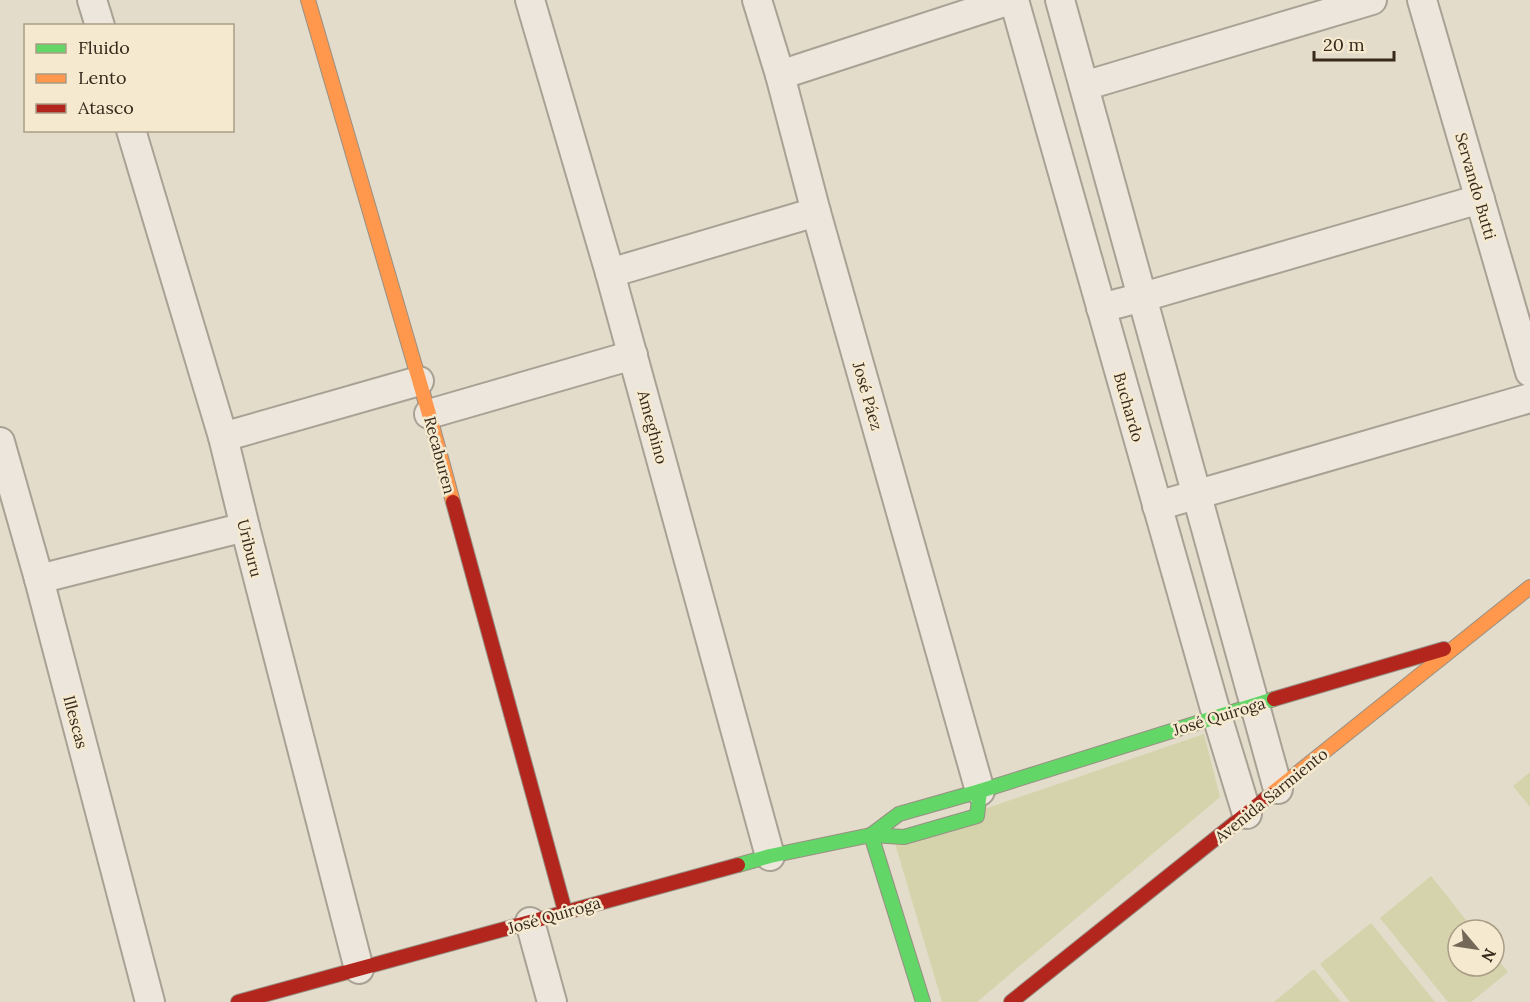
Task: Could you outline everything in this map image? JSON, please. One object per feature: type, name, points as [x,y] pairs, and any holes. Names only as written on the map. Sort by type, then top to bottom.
[{"type":"street","points":[[92,0],[99,24]]},
{"type":"street","name":"Recaburen","points":[[308,0],[429,414],[565,911]]},
{"type":"street","name":"Ameghino","points":[[530,0],[633,355],[770,856]]},
{"type":"street","name":"José Páez","points":[[757,0],[980,791]]},
{"type":"street","points":[[780,75],[1012,0]]},
{"type":"street","name":"Buchardo","points":[[1012,0],[1247,814]]},
{"type":"street","points":[[1060,0],[1278,789]]},
{"type":"street","points":[[1084,86],[1372,0]]},
{"type":"street","name":"Servando Butti","points":[[1422,0],[1530,372]]},
{"type":"street","name":"Uriburu","points":[[133,132],[224,437],[359,969]]},
{"type":"street","points":[[1101,308],[1480,199]]},
{"type":"street","points":[[610,273],[816,212]]},
{"type":"street","points":[[429,414],[633,355]]},
{"type":"street","points":[[224,437],[419,381]]},
{"type":"street","points":[[1157,506],[1530,398]]},
{"type":"street","name":"Illescas","points":[[0,442],[39,579],[150,1002]]},
{"type":"street","points":[[39,579],[245,527]]},
{"type":"street","name":"Avenida Sarmiento","points":[[1011,1002],[1530,587]]},
{"type":"street","name":"José Quiroga","points":[[871,835],[899,814],[1460,644]]},
{"type":"street","name":"José Quiroga","points":[[238,1002],[770,856],[871,835],[904,837],[977,816],[980,791]]},
{"type":"street","points":[[871,835],[923,1002]]},
{"type":"street","points":[[530,922],[552,1002]]},
{"type":"green space","points":[[1204,734],[1220,797],[977,1002],[942,1002],[894,840]]},
{"type":"green space","points":[[1530,772],[1530,807],[1513,786]]},
{"type":"green space","points":[[1431,876],[1464,918],[1446,918],[1446,978],[1501,978],[1471,1002],[1448,1002],[1380,918]]},
{"type":"green space","points":[[1371,923],[1435,1002],[1350,1002],[1320,964]]},
{"type":"green space","points":[[1314,969],[1341,1002],[1274,1002]]},
{"type":"traffic: fast","points":[[871,835],[899,814],[1274,699]]},
{"type":"traffic: fast","points":[[738,865],[871,835],[904,837],[977,816],[980,791]]},
{"type":"traffic: fast","points":[[871,835],[923,1002]]},
{"type":"traffic: slow","points":[[308,0],[453,502]]},
{"type":"traffic: slow","points":[[1270,795],[1530,587]]},
{"type":"traffic: jam","points":[[453,502],[565,911]]},
{"type":"traffic: jam","points":[[1274,699],[1444,649]]},
{"type":"traffic: jam","points":[[1011,1002],[1270,795]]},
{"type":"traffic: jam","points":[[238,1002],[738,865]]}]
